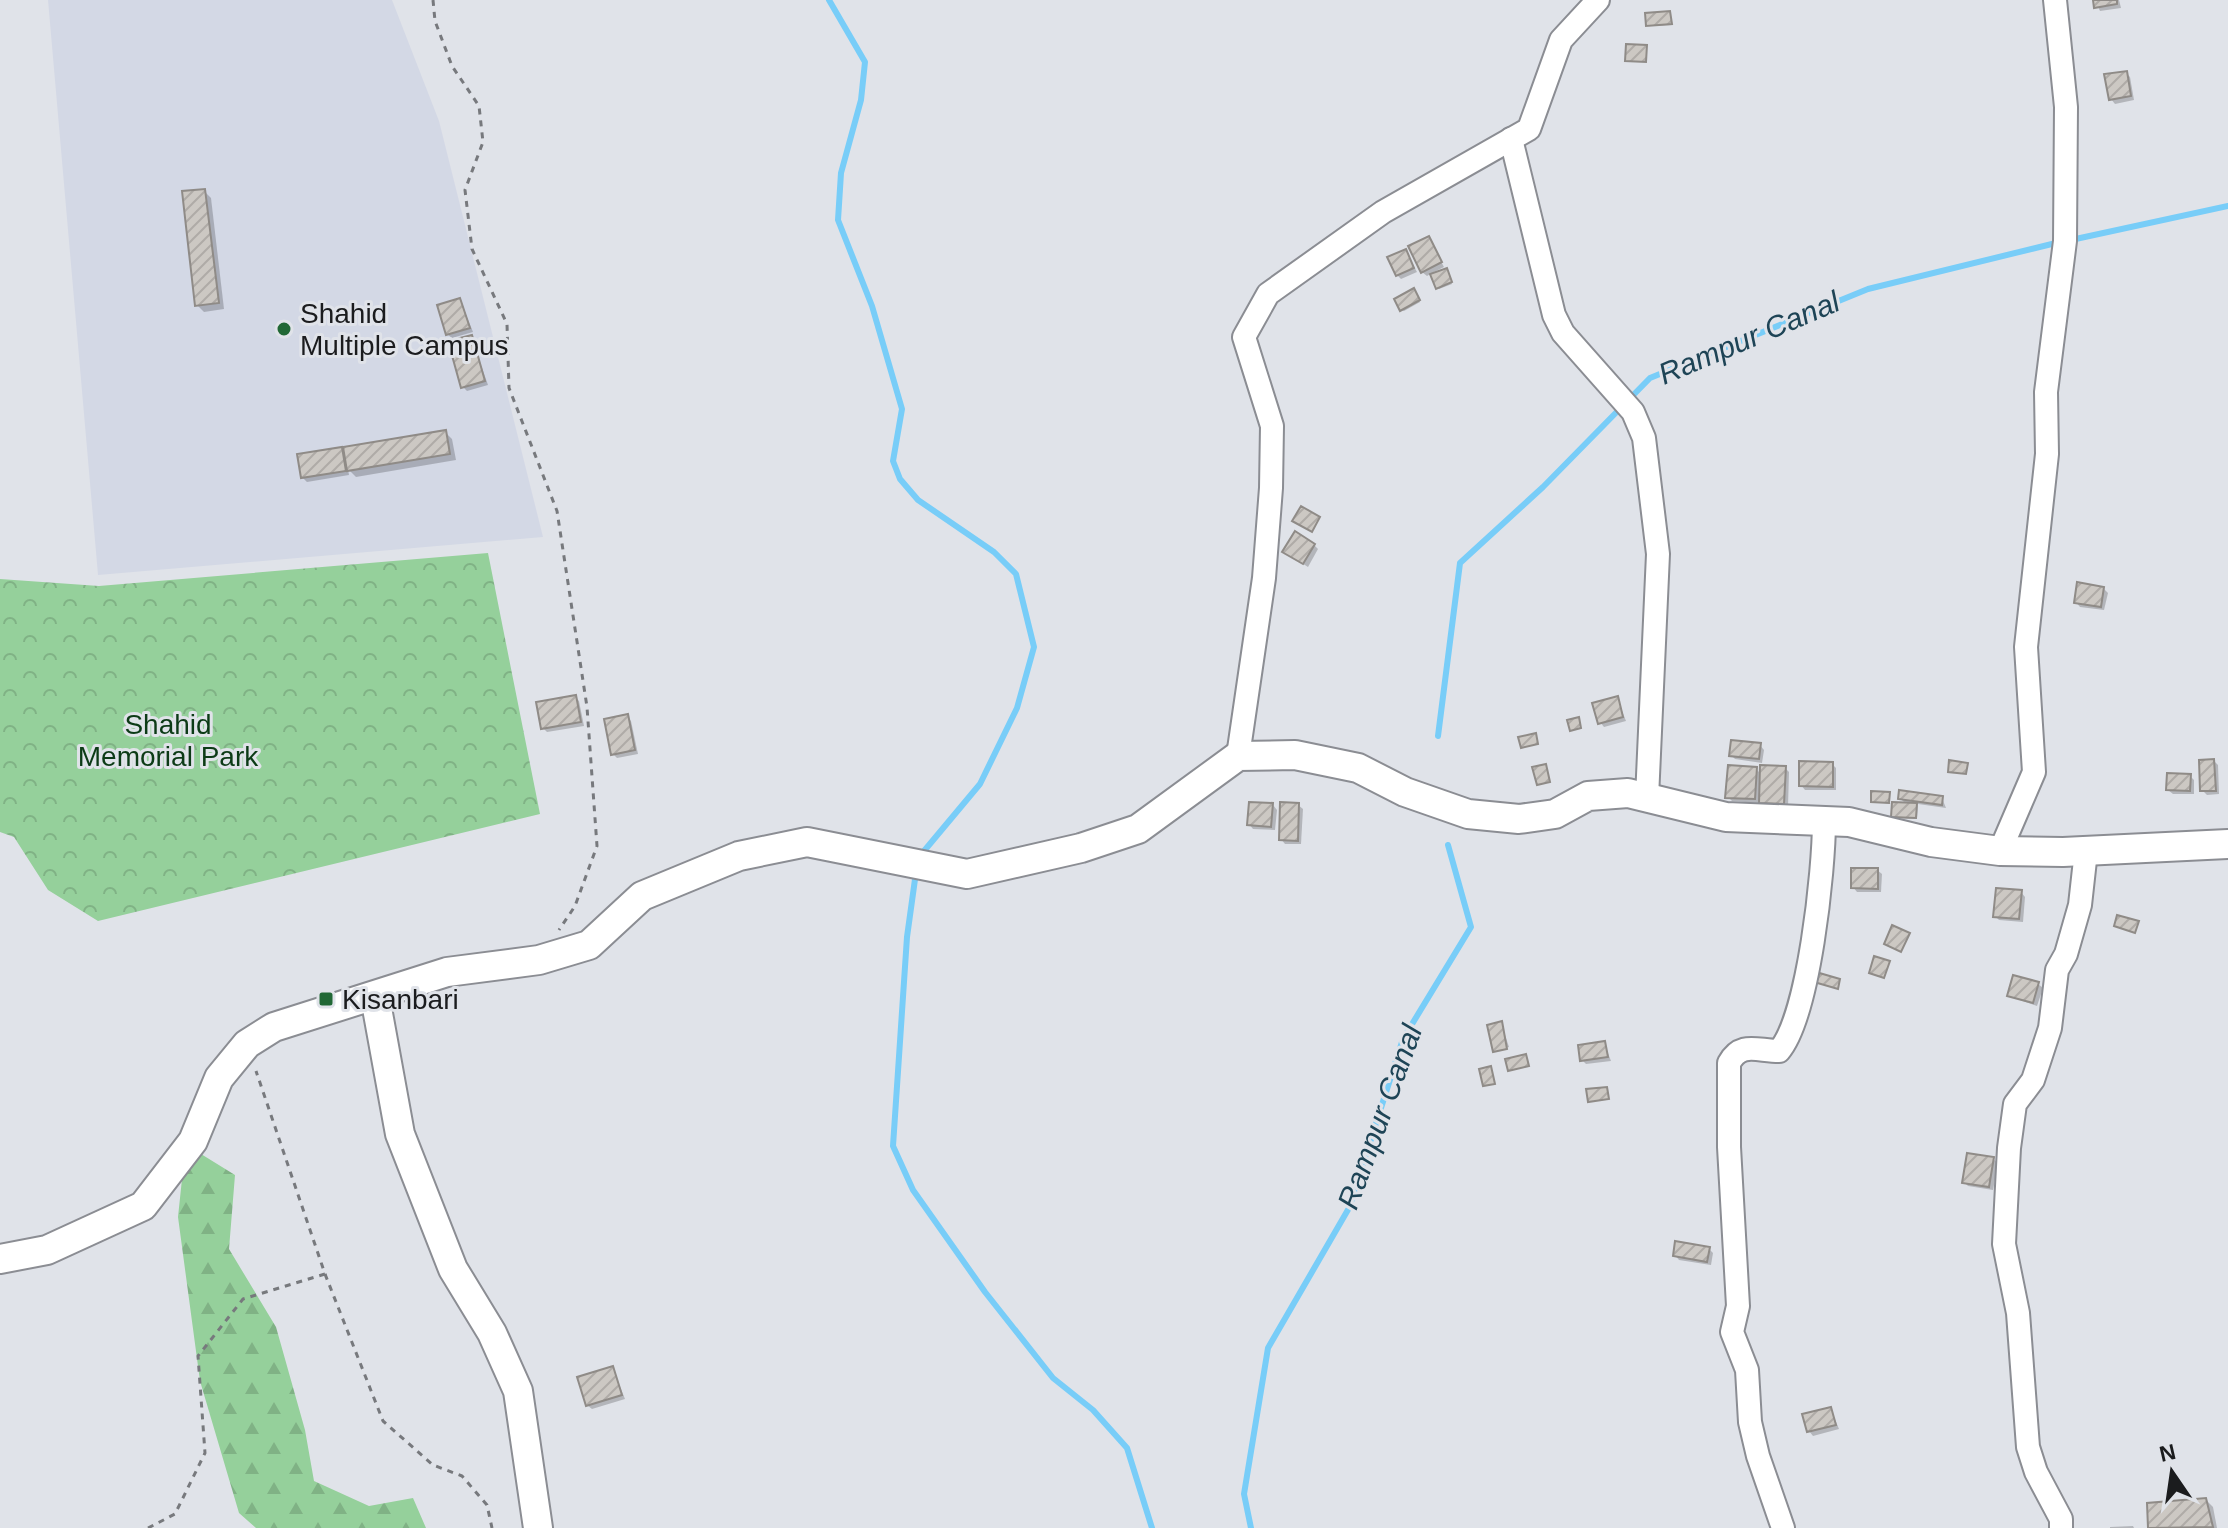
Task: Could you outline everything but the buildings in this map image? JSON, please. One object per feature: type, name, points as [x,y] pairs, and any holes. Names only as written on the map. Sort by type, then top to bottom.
[{"type":"main road","points":[[0,1259],[47,1250],[143,1206],[193,1141],[219,1078],[247,1044],[274,1027],[447,972],[539,960],[589,945],[642,896],[739,856],[807,842],[934,870],[967,874],[1010,866],[1138,829],[1238,756],[1295,755],[1358,768],[1405,792],[1468,814],[1519,819],[1555,814],[1588,796],[1628,793],[1726,817],[1849,822],[1931,842],[2000,851],[2086,851],[2228,844]]},
{"type":"main road","points":[[375,997],[400,1134],[453,1269],[492,1333],[518,1391],[538,1528]]},
{"type":"street","points":[[1238,756],[1264,578],[1272,426],[1244,337],[1268,294],[1383,212],[1529,129],[1561,40],[1598,0]]},
{"type":"street","points":[[2000,851],[2034,772],[2026,647],[2047,454],[2046,392],[2065,241],[2066,107],[2055,0]]},
{"type":"street","points":[[1511,139],[1554,315],[1563,333],[1633,412],[1644,438],[1658,554],[1647,798]]},
{"type":"street","points":[[1783,1528],[1758,1456],[1750,1422],[1747,1370],[1732,1332],[1738,1306],[1729,1147],[1729,1063],[1735,1051],[1746,1046],[1779,1051],[1787,1041],[1796,1018],[1819,888],[1824,821]]},
{"type":"street","points":[[2061,1528],[2061,1519],[2036,1472],[2028,1447],[2018,1313],[2004,1244],[2009,1148],[2015,1104],[2033,1080],[2047,1042],[2057,970],[2066,954],[2080,905],[2086,851]]},
{"type":"path","points":[[433,0],[435,21],[452,66],[479,106],[483,142],[465,190],[472,249],[507,324],[509,388],[557,511],[587,707],[597,846],[575,906],[539,960]]},
{"type":"path","points":[[247,1044],[325,1274],[383,1421],[433,1465],[462,1476],[487,1505],[492,1528]]},
{"type":"path","points":[[148,1528],[175,1514],[205,1453],[198,1356],[243,1299],[325,1274]]},
{"type":"shaded area","name":"Shahid Multiple Campus","points":[[48,0],[392,0],[439,121],[543,537],[98,575]]},
{"type":"green space","name":"Shahid Memorial Park","points":[[488,553],[540,814],[98,921],[48,890],[14,837],[0,832],[0,579],[99,586]]},
{"type":"green space","points":[[201,1154],[235,1175],[229,1249],[276,1327],[305,1430],[314,1481],[369,1506],[413,1498],[426,1528],[256,1528],[239,1513],[200,1381],[178,1217],[182,1179]]},
{"type":"waterway","points":[[829,0],[865,62],[861,100],[841,173],[838,220],[872,306],[902,409],[893,461],[900,479],[918,500],[994,552],[1016,574],[1034,647],[1017,708],[980,784],[919,857]]},
{"type":"waterway","name":"Rampur Canal","points":[[2071,240],[2228,206]]},
{"type":"waterway","name":"Rampur Canal","points":[[1438,736],[1460,563],[1543,487],[1650,378],[1868,289],[2060,242]]},
{"type":"waterway","name":"Rampur Canal","points":[[1251,1528],[1244,1494],[1268,1348],[1349,1208],[1403,1039],[1471,927],[1448,845]]},
{"type":"waterway","points":[[916,872],[907,937],[893,1146],[913,1190],[985,1292],[1053,1378],[1093,1410],[1127,1448],[1152,1528]]},
{"type":"place","name":"Shahid Multiple Campus","points":[[284,329]]},
{"type":"place","name":"Kisanbari","points":[[326,999]]}]
